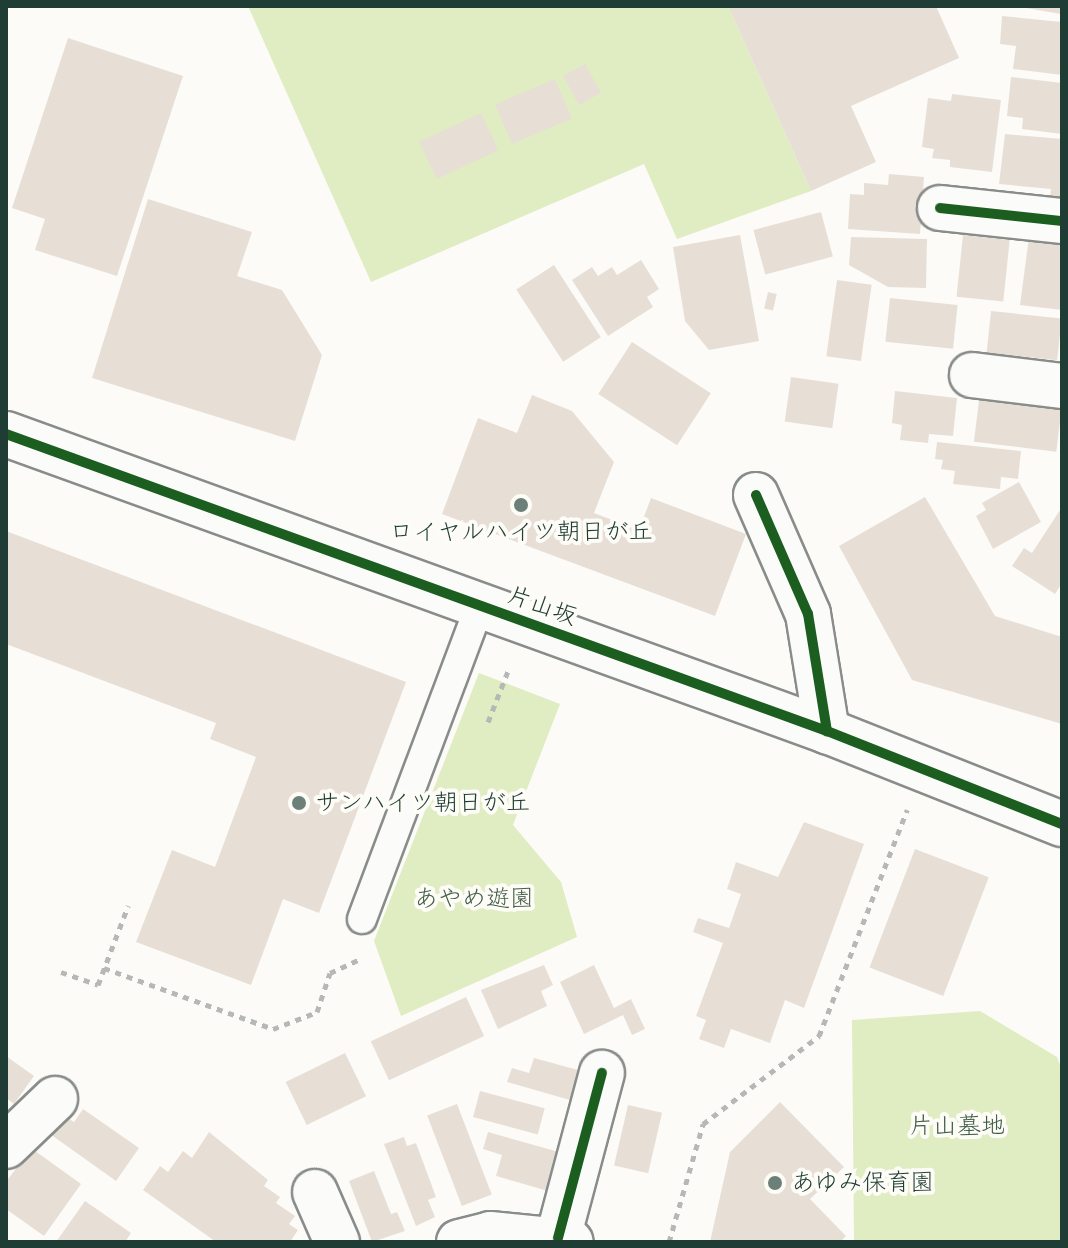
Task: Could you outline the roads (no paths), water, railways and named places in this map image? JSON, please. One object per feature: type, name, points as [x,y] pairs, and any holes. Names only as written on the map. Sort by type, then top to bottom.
[{"type":"street","points":[[940,208],[1062,221]]},
{"type":"street","points":[[972,375],[1062,386]]},
{"type":"street","name":"片山坂","points":[[6,434],[827,731],[1062,824]]},
{"type":"street","points":[[756,495],[808,614],[827,731]]},
{"type":"street","points":[[459,1242],[490,1234],[564,1240],[602,1073]]},
{"type":"street","points":[[6,1146],[55,1099]]},
{"type":"street","points":[[315,1192],[337,1242]]},
{"type":"lane","points":[[362,919],[480,605]]},
{"type":"place","name":"ロイヤルハイツ朝日が丘","points":[[521,505]]},
{"type":"place","name":"サンハイツ朝日が丘","points":[[299,803]]},
{"type":"place","name":"あゆみ保育園","points":[[775,1183]]},
{"type":"park label","name":"あやめ遊園","points":[[474,899]]},
{"type":"park label","name":"片山墓地","points":[[957,1126]]}]
